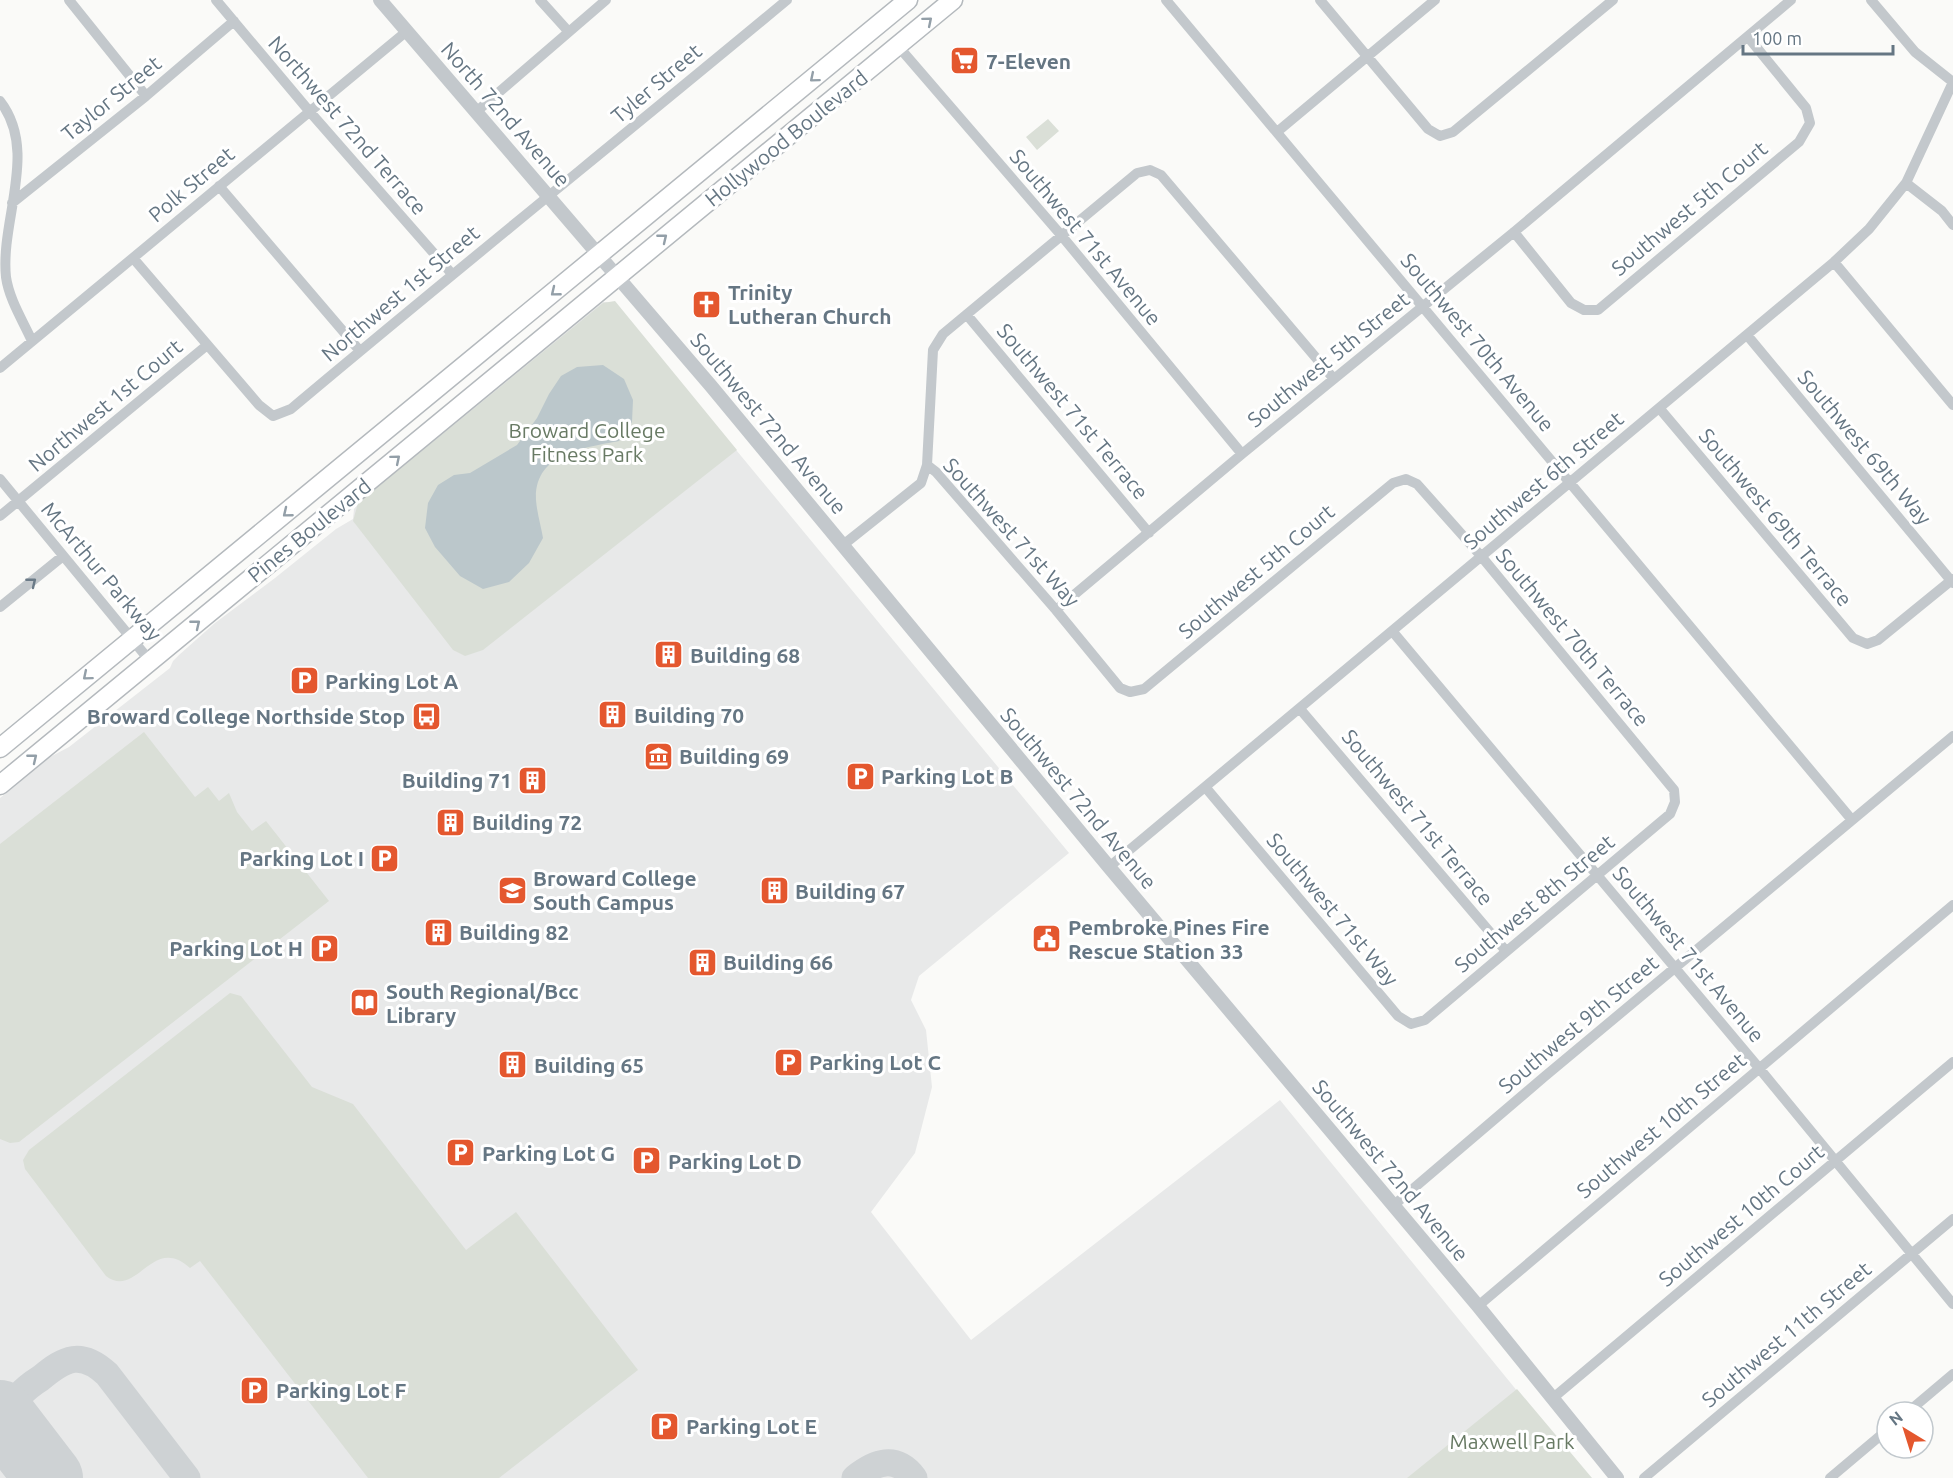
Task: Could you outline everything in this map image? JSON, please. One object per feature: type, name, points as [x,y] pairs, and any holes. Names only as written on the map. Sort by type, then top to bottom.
[{"type":"highway","name":"Hollywood Boulevard","points":[[618,275],[953,0]]},
{"type":"highway","name":"Hollywood Boulevard","points":[[600,255],[903,4]]},
{"type":"highway","points":[[841,93],[835,81],[841,66],[899,18],[903,4]]},
{"type":"highway","name":"Pines Boulevard","points":[[0,748],[600,255]]},
{"type":"highway","name":"Pines Boulevard","points":[[0,785],[618,275]]},
{"type":"highway","points":[[332,476],[330,491],[334,510]]},
{"type":"street","points":[[69,0],[146,96]]},
{"type":"street","name":"Northwest 72nd Terrace","points":[[216,0],[310,112],[452,274]]},
{"type":"street","name":"North 72nd Avenue","points":[[380,0],[600,255]]},
{"type":"street","points":[[540,0],[568,31]]},
{"type":"street","points":[[476,112],[606,0]]},
{"type":"street","name":"Tyler Street","points":[[549,197],[787,0]]},
{"type":"street","name":"Southwest 70th Avenue","points":[[1166,0],[1852,820]]},
{"type":"street","points":[[1320,0],[1428,129],[1440,136],[1453,132],[1613,0]]},
{"type":"street","points":[[1277,132],[1436,0]]},
{"type":"street","name":"Southwest 5th Street","points":[[1056,610],[1791,0]]},
{"type":"street","points":[[1871,0],[1915,52],[1953,82]]},
{"type":"street","name":"Taylor Street","points":[[12,203],[146,96],[234,21]]},
{"type":"street","name":"Polk Street","points":[[0,368],[407,31]]},
{"type":"street","name":"Southwest 5th Court","points":[[1514,232],[1571,303],[1584,310],[1598,310],[1799,142],[1810,123],[1806,108],[1748,37]]},
{"type":"street","name":"Southwest 71st Avenue","points":[[898,46],[1061,235],[1242,454]]},
{"type":"street","name":"Southwest 6th Street","points":[[1109,867],[1834,262],[1869,229],[1906,183],[1953,82]]},
{"type":"street","points":[[0,101],[9,112],[17,135],[17,164],[6,259],[6,278],[16,308],[32,341]]},
{"type":"street","name":"Southwest 71st Way","points":[[1130,692],[1120,688],[1056,610],[936,472],[927,465],[933,350],[943,334],[1137,173],[1150,170],[1161,175],[1334,379]]},
{"type":"street","points":[[1906,183],[1942,212],[1953,225]]},
{"type":"street","points":[[219,186],[360,351]]},
{"type":"street","name":"Northwest 1st Street","points":[[206,346],[259,405],[273,416],[291,409],[452,274],[549,197]]},
{"type":"street","name":"Southwest 72nd Avenue","points":[[600,255],[1314,1113],[1478,1306],[1617,1478]]},
{"type":"street","points":[[133,258],[206,346]]},
{"type":"street","points":[[1834,262],[1953,405]]},
{"type":"street","name":"Southwest 71st Terrace","points":[[967,315],[1149,533]]},
{"type":"street","name":"Southwest 69th Way","points":[[1748,335],[1952,581]]},
{"type":"street","name":"Northwest 1st Court","points":[[0,516],[206,346]]},
{"type":"street","name":"Southwest 69th Terrace","points":[[1660,409],[1853,638],[1867,644],[1878,640],[1952,581]]},
{"type":"street","points":[[843,545],[921,483],[927,465]]},
{"type":"street","name":"Southwest 5th Court","points":[[1130,692],[1144,689],[1393,483],[1406,478]]},
{"type":"street","name":"Southwest 70th Terrace","points":[[1406,478],[1417,484],[1481,556],[1674,790],[1674,802]]},
{"type":"street","name":"McArthur Parkway","points":[[0,479],[150,661]]},
{"type":"street","points":[[0,608],[63,556]]},
{"type":"street","name":"Southwest 71st Avenue","points":[[1393,632],[1759,1068],[1953,1304]]},
{"type":"street","name":"Southwest 71st Terrace","points":[[1300,709],[1506,951]]},
{"type":"street","name":"Southwest 9th Street","points":[[1394,1205],[1953,736]]},
{"type":"street","name":"Southwest 71st Way","points":[[1206,788],[1398,1016],[1411,1024]]},
{"type":"street","name":"Southwest 8th Street","points":[[1411,1024],[1425,1020],[1598,875],[1670,814],[1674,802]]},
{"type":"street","name":"Southwest 10th Street","points":[[1478,1306],[1953,904]]},
{"type":"street","name":"Southwest 10th Court","points":[[1552,1398],[1953,1062]]},
{"type":"street","name":"Southwest 11th Street","points":[[1644,1478],[1953,1219]]},
{"type":"street","points":[[1922,1400],[1953,1374]]},
{"type":"street","points":[[1830,1478],[1875,1440]]},
{"type":"shaded area","name":"Broward College South Campus","points":[[603,302],[614,302],[1069,853],[919,976],[911,1000],[926,1030],[932,1087],[915,1153],[871,1212],[971,1340],[1280,1100],[1518,1392],[1413,1478],[0,1478],[0,798],[50,757],[69,747],[170,668],[179,655],[215,623],[336,529],[353,519],[354,509],[361,500]]},
{"type":"shaded area","points":[[603,365],[624,379],[633,400],[632,422],[619,441],[576,450],[552,463],[543,472],[538,484],[536,500],[543,538],[529,563],[509,582],[483,589],[460,576],[435,547],[425,528],[428,503],[438,485],[454,475],[470,473],[517,445],[537,418],[561,376],[577,367]]},
{"type":"green space","points":[[1048,119],[1059,131],[1037,150],[1026,137]]},
{"type":"green space","name":"Broward College Fitness Park","points":[[615,301],[737,450],[483,650],[465,656],[453,650],[353,521],[358,503],[603,303]]},
{"type":"green space","points":[[144,732],[195,797],[208,787],[219,801],[229,793],[237,812],[252,831],[266,821],[329,901],[19,1142],[10,1143],[0,1139],[0,844]]},
{"type":"green space","points":[[230,993],[241,996],[312,1087],[353,1104],[466,1250],[516,1212],[638,1370],[499,1478],[368,1478],[200,1261],[190,1268],[177,1259],[165,1258],[155,1261],[127,1280],[117,1281],[106,1276],[25,1169],[23,1160],[29,1150]]},
{"type":"green space","name":"Maxwell Park","points":[[1517,1389],[1592,1478],[1407,1478]]},
{"type":"taxiway","points":[[0,1422],[6,1417],[17,1399],[32,1384],[58,1366],[81,1359],[98,1366],[107,1374],[187,1478]]},
{"type":"taxiway","points":[[855,1478],[870,1468],[885,1463],[900,1466],[914,1478]]},
{"type":"runway","points":[[0,1414],[49,1478]]},
{"type":"place","name":"7-Eleven","points":[[965,61]]},
{"type":"place","name":"Trinity Lutheran Church","points":[[707,304]]},
{"type":"place","name":"Building 68","points":[[669,655]]},
{"type":"place","name":"Parking Lot A","points":[[304,681]]},
{"type":"place","name":"Building 70","points":[[613,715]]},
{"type":"place","name":"Broward College Northside Stop","points":[[426,716]]},
{"type":"place","name":"Building 69","points":[[658,756]]},
{"type":"place","name":"Parking Lot B","points":[[860,776]]},
{"type":"place","name":"Building 71","points":[[533,780]]},
{"type":"place","name":"Building 72","points":[[451,822]]},
{"type":"place","name":"Parking Lot I","points":[[385,858]]},
{"type":"place","name":"Broward College South Campus","points":[[512,890]]},
{"type":"place","name":"Building 67","points":[[774,891]]},
{"type":"place","name":"Building 82","points":[[438,932]]},
{"type":"place","name":"Pembroke Pines Fire Rescue Station 33","points":[[1047,939]]},
{"type":"place","name":"Parking Lot H","points":[[324,948]]},
{"type":"place","name":"Building 66","points":[[702,962]]},
{"type":"place","name":"South Regional/Bcc Library","points":[[365,1003]]},
{"type":"place","name":"Parking Lot C","points":[[788,1062]]},
{"type":"place","name":"Building 65","points":[[513,1065]]},
{"type":"place","name":"Parking Lot G","points":[[461,1153]]},
{"type":"place","name":"Parking Lot D","points":[[647,1161]]},
{"type":"place","name":"Parking Lot F","points":[[255,1390]]},
{"type":"place","name":"Parking Lot E","points":[[665,1426]]}]
